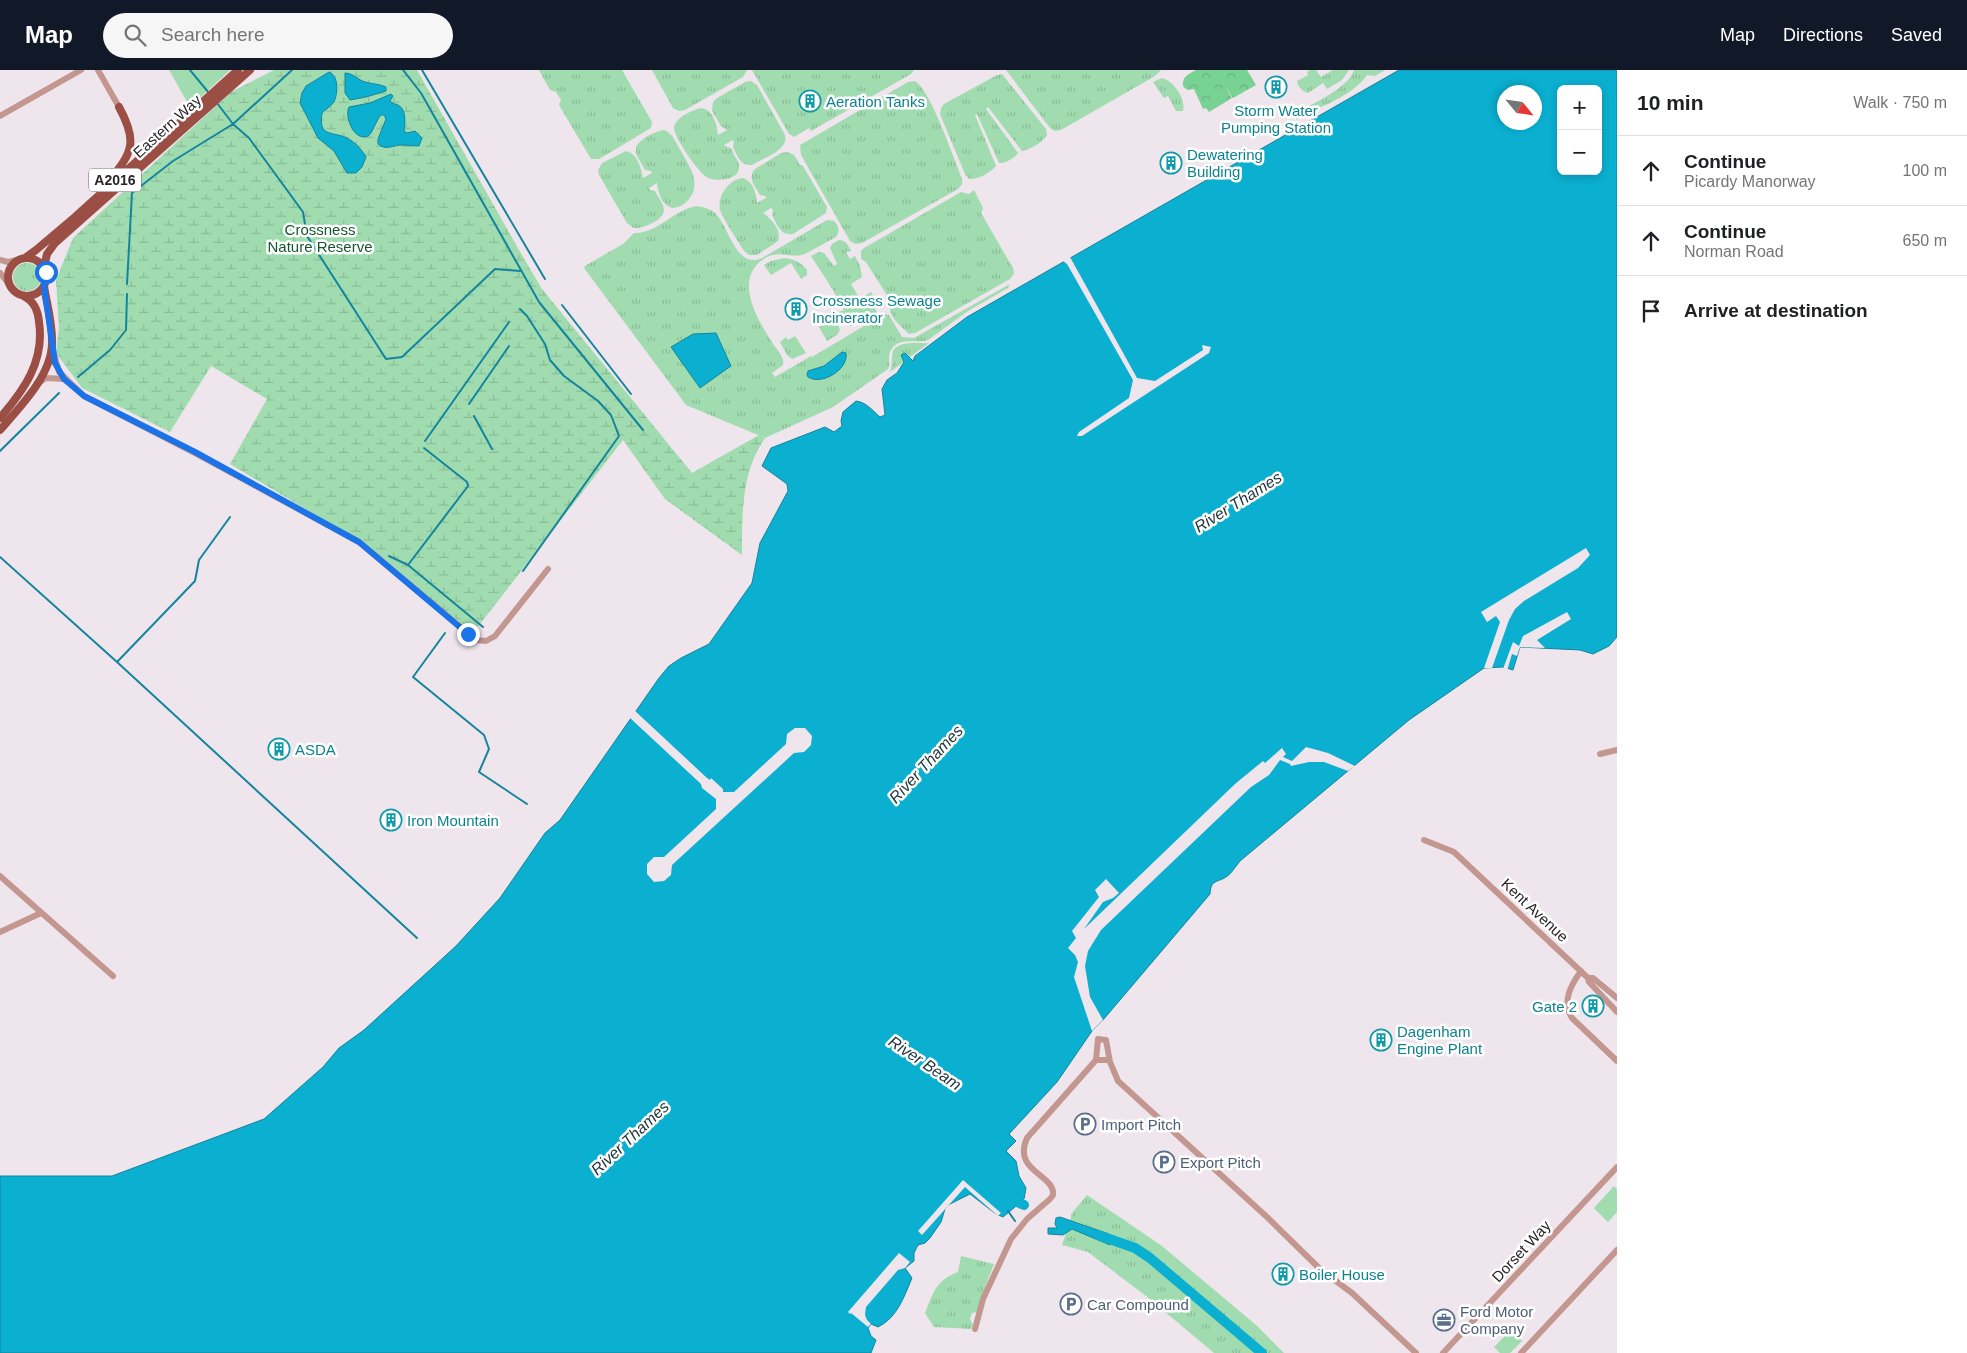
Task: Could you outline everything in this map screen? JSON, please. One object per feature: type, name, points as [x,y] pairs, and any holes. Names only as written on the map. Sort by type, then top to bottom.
[{"type":"main road","name":"Eastern Way","points":[[44,267],[47,254],[55,244],[219,92],[238,70]]},
{"type":"main road","name":"Eastern Way","points":[[219,92],[250,70]]},
{"type":"main road","name":"Eastern Way","points":[[25,258],[206,104]]},
{"type":"main road","points":[[74,217],[114,175],[128,153],[131,135],[129,125],[119,107]]},
{"type":"main road","points":[[0,418],[26,384],[37,360],[41,333],[37,311],[33,303],[16,293],[9,284],[8,271],[17,260],[25,258],[35,259],[44,267],[46,277],[44,286],[52,347],[46,366],[35,385],[0,430]]},
{"type":"main road","points":[[25,297],[36,294],[44,286]]},
{"type":"street","points":[[0,116],[82,70]]},
{"type":"street","points":[[98,70],[119,107]]},
{"type":"street","points":[[0,260],[8,262],[17,260]]},
{"type":"street","points":[[0,273],[9,284]]},
{"type":"street","points":[[52,347],[56,367],[67,381],[96,402],[195,452],[359,542],[476,640],[486,642],[495,636],[548,569]]},
{"type":"street","points":[[35,385],[46,378],[67,381]]},
{"type":"street","points":[[1600,754],[1617,750]]},
{"type":"street","name":"Kent Avenue","points":[[1424,840],[1454,852],[1581,971],[1617,1012]]},
{"type":"street","points":[[0,876],[113,976]]},
{"type":"street","points":[[0,932],[41,913]]},
{"type":"street","points":[[1581,971],[1569,994],[1566,1005],[1568,1011],[1572,1018],[1617,1061]]},
{"type":"street","points":[[1588,978],[1593,978],[1617,998]]},
{"type":"street","points":[[976,1329],[983,1299],[1011,1239],[1027,1219],[1054,1195],[1053,1188],[1027,1163],[1024,1156],[1024,1146],[1027,1138],[1096,1060],[1098,1039],[1106,1040],[1109,1060],[1118,1081],[1231,1184],[1320,1269],[1352,1293],[1416,1353]]},
{"type":"street","points":[[1096,1060],[1109,1060]]},
{"type":"street","name":"Dorset Way","points":[[1443,1353],[1617,1167]]},
{"type":"street","points":[[1521,1353],[1617,1250]]},
{"type":"green space","points":[[169,70],[230,70],[190,107]]},
{"type":"green space","name":"Crossness Nature Reserve","points":[[274,70],[417,70],[542,289],[692,473],[759,435],[765,438],[751,465],[744,494],[742,555],[665,499],[623,440],[473,633],[351,536],[230,464],[267,399],[211,366],[170,432],[82,388],[56,353],[59,328],[56,280],[73,238],[231,92]]},
{"type":"green space","points":[[539,70],[622,70],[652,122],[651,128],[599,159],[591,159],[559,105],[561,100],[556,92],[550,90]]},
{"type":"green space","points":[[652,70],[747,70],[743,77],[685,110],[679,111],[673,108]]},
{"type":"green space","name":"Aeration Tanks","points":[[752,70],[914,70],[911,74],[811,131],[809,128],[794,137],[789,134]]},
{"type":"green space","points":[[1006,70],[1161,70],[1155,76],[1061,130],[1055,131],[1050,128]]},
{"type":"green space","points":[[1196,70],[1247,70],[1256,85],[1233,98],[1225,86],[1232,98],[1209,112],[1206,108],[1203,109],[1194,89],[1187,90],[1183,86],[1188,74]]},
{"type":"green space","points":[[1316,70],[1321,77],[1333,70],[1349,70],[1342,80],[1327,89],[1323,83],[1308,93],[1298,85],[1297,81],[1308,75],[1307,72]]},
{"type":"green space","points":[[1354,70],[1385,70],[1375,76],[1367,75],[1359,85],[1347,94],[1317,109],[1306,112],[1297,120],[1294,114],[1337,90]]},
{"type":"green space","points":[[1002,74],[1046,129],[1047,135],[1036,145],[1022,151],[988,107],[986,109],[1018,153],[1004,163],[999,163],[977,114],[975,115],[996,166],[984,175],[969,179],[965,174],[940,114],[941,108],[944,104]]},
{"type":"green space","points":[[1162,78],[1171,83],[1178,91],[1183,101],[1183,111],[1176,111],[1168,96],[1164,98],[1153,82]]},
{"type":"green space","points":[[751,81],[757,85],[784,133],[784,144],[769,156],[752,165],[748,165],[742,162],[738,156],[733,147],[733,140],[724,145],[733,151],[738,162],[739,171],[728,179],[717,180],[708,178],[699,170],[682,146],[675,132],[675,124],[685,114],[702,108],[712,115],[716,123],[718,135],[727,130],[721,126],[712,111],[713,102],[745,82]]},
{"type":"green space","points":[[915,81],[928,97],[935,111],[962,178],[962,184],[958,189],[862,243],[856,244],[850,241],[801,155],[800,145],[908,82]]},
{"type":"green space","points":[[664,130],[674,139],[693,175],[693,193],[684,204],[672,208],[663,201],[659,194],[657,183],[649,188],[655,191],[661,200],[664,208],[663,214],[652,223],[634,228],[627,223],[599,175],[598,170],[602,163],[626,151],[636,158],[643,178],[652,173],[645,170],[636,154],[636,147],[648,136]]},
{"type":"green space","points":[[787,152],[794,155],[800,165],[803,166],[827,207],[826,213],[793,234],[789,234],[780,229],[772,215],[773,210],[771,208],[763,213],[777,228],[778,241],[757,255],[749,255],[744,251],[727,224],[720,210],[720,199],[725,189],[733,181],[743,178],[752,185],[757,203],[766,198],[760,195],[754,185],[752,179],[753,172],[781,153]]},
{"type":"green space","points":[[974,190],[983,208],[981,213],[1013,268],[1014,274],[1010,279],[915,333],[909,334],[891,313],[888,297],[866,262],[861,259],[861,251],[961,192],[969,194]]},
{"type":"green space","points":[[697,206],[707,208],[715,213],[739,252],[746,258],[753,260],[762,258],[827,220],[834,221],[838,227],[836,237],[805,254],[796,256],[777,254],[767,257],[757,265],[751,275],[749,286],[750,298],[754,310],[783,359],[783,365],[772,373],[775,377],[884,314],[889,315],[902,337],[914,338],[1010,284],[1008,288],[968,311],[928,340],[898,343],[890,352],[888,369],[833,407],[765,438],[686,405],[584,268],[623,244],[634,233],[650,230],[681,212]]},
{"type":"green space","points":[[839,240],[846,243],[851,251],[846,252],[850,259],[855,256],[860,266],[862,277],[851,284],[860,299],[871,292],[873,295],[869,299],[877,312],[851,326],[844,323],[839,312],[844,310],[811,256],[819,252],[824,253],[834,266],[837,264],[830,248],[832,244]]},
{"type":"green space","points":[[784,258],[800,263],[807,270],[807,275],[801,279],[791,263],[771,275],[764,265]]},
{"type":"green space","points":[[27,263],[37,267],[41,277],[37,287],[27,291],[17,287],[13,277],[17,267]]},
{"type":"green space","points":[[833,310],[840,330],[837,335],[827,341],[819,327],[826,323],[824,315]]},
{"type":"green space","points":[[795,336],[806,353],[792,359],[787,355],[780,342],[786,337],[788,340]]},
{"type":"green space","points":[[929,343],[890,372],[893,351],[900,345]]},
{"type":"green space","points":[[1614,1186],[1617,1189],[1617,1212],[1608,1222],[1594,1208]]},
{"type":"green space","points":[[1087,1195],[1162,1246],[1256,1325],[1284,1353],[1214,1353],[1146,1296],[1088,1252],[1062,1245],[1066,1233],[1072,1229],[1110,1244],[1109,1234],[1070,1220],[1072,1213]]},
{"type":"green space","points":[[961,1256],[994,1264],[977,1312],[972,1313],[970,1319],[973,1325],[971,1329],[934,1327],[925,1313],[933,1293],[940,1283],[950,1275],[958,1272]]},
{"type":"green space","points":[[1511,1330],[1522,1341],[1510,1353],[1500,1353],[1494,1347]]},
{"type":"water","name":"River Thames","points":[[1399,70],[1617,70],[1617,637],[1609,646],[1593,654],[1580,650],[1520,647],[1513,670],[1503,667],[1484,668],[1409,720],[1240,861],[1228,876],[1215,882],[1210,894],[1092,1031],[1057,1082],[1009,1134],[1016,1141],[1006,1151],[1016,1161],[1019,1176],[1026,1188],[1024,1199],[1019,1199],[1015,1207],[1003,1217],[996,1214],[970,1194],[948,1205],[941,1222],[925,1243],[918,1245],[914,1253],[914,1261],[905,1268],[912,1278],[895,1313],[878,1327],[871,1324],[868,1328],[871,1336],[876,1340],[871,1353],[0,1353],[0,1176],[112,1176],[264,1119],[323,1067],[339,1048],[364,1030],[456,946],[500,898],[545,833],[560,820],[659,678],[669,666],[709,644],[752,583],[760,543],[788,491],[787,484],[762,466],[771,448],[825,427],[834,432],[842,426],[843,412],[856,401],[866,405],[880,417],[885,415],[882,389],[887,380],[897,373],[904,362],[901,355],[905,353],[913,361],[915,356],[967,317]]},
{"type":"water","points":[[329,72],[335,77],[337,85],[336,94],[334,102],[322,113],[322,125],[328,133],[346,137],[359,147],[364,154],[366,157],[362,167],[356,173],[347,173],[334,151],[318,138],[300,103],[306,86]]},
{"type":"water","points":[[345,73],[351,74],[365,82],[386,87],[386,91],[350,100],[345,93]]},
{"type":"water","points":[[391,94],[393,96],[390,101],[403,110],[404,131],[407,133],[415,131],[422,138],[419,146],[402,145],[387,147],[378,144],[378,139],[386,119],[384,115],[379,117],[368,136],[359,136],[349,123],[349,107],[370,103]]},
{"type":"water","points":[[716,333],[731,366],[700,388],[671,347],[693,334]]},
{"type":"water","points":[[842,352],[846,353],[846,359],[839,370],[827,378],[814,379],[808,377],[808,371],[824,366]]},
{"type":"water","points":[[1060,1217],[1109,1234],[1110,1245],[1072,1229],[1063,1235],[1048,1234],[1048,1228],[1057,1228],[1055,1224],[1056,1218]]},
{"type":"pier","points":[[1070,257],[1137,378],[1155,381],[1203,350],[1202,345],[1211,347],[1209,353],[1082,436],[1077,436],[1079,432],[1129,398],[1133,380],[1067,264],[1063,261]]},
{"type":"pier","points":[[1586,548],[1590,555],[1578,568],[1524,601],[1515,609],[1509,620],[1492,668],[1484,668],[1500,622],[1496,616],[1487,622],[1481,612]]},
{"type":"pier","points":[[1567,612],[1571,619],[1537,640],[1545,648],[1520,647],[1517,656],[1512,654],[1507,671],[1503,669],[1513,642],[1519,646],[1523,636]]},
{"type":"pier","points":[[634,710],[707,778],[710,780],[711,778],[723,789],[723,792],[734,792],[786,744],[787,734],[795,728],[805,728],[812,736],[811,745],[804,752],[794,753],[672,865],[671,875],[664,881],[654,882],[647,874],[647,864],[654,857],[664,857],[716,809],[716,799],[702,788],[701,784],[629,717]]},
{"type":"pier","points":[[1306,747],[1328,753],[1355,766],[1348,771],[1324,762],[1309,762],[1291,766],[1280,760],[1269,775],[1251,787],[1101,930],[1088,951],[1085,966],[1090,997],[1103,1020],[1092,1031],[1074,977],[1078,962],[1075,955],[1068,948],[1076,938],[1072,931],[1099,897],[1095,890],[1106,879],[1119,893],[1103,902],[1084,929],[1235,784],[1263,761],[1265,763],[1282,748],[1286,754],[1283,757],[1292,761]]},
{"type":"pier","points":[[963,1180],[1001,1213],[998,1216],[965,1187],[922,1235],[918,1231]]},
{"type":"pier","points":[[899,1253],[910,1262],[905,1268],[898,1270],[866,1307],[865,1315],[871,1324],[868,1327],[848,1312]]},
{"type":"waterway","points":[[190,70],[209,93]]},
{"type":"waterway","points":[[127,284],[132,193],[173,161],[233,124],[292,70]]},
{"type":"waterway","points":[[403,70],[421,93],[539,302],[643,430]]},
{"type":"waterway","points":[[422,70],[545,279]]},
{"type":"waterway","points":[[217,103],[233,124],[249,138],[303,212],[307,236],[386,359],[402,357],[495,269],[520,271]]},
{"type":"waterway","points":[[78,377],[110,350],[126,330],[127,294]]},
{"type":"waterway","points":[[562,305],[631,394]]},
{"type":"waterway","points":[[520,309],[527,316],[545,344],[550,360],[564,376],[598,401],[611,415],[619,436],[523,571]]},
{"type":"waterway","points":[[425,441],[509,322]]},
{"type":"waterway","points":[[469,404],[509,346]]},
{"type":"waterway","points":[[0,451],[59,393]]},
{"type":"waterway","points":[[474,416],[492,449]]},
{"type":"waterway","points":[[408,565],[468,486],[467,482],[424,448]]},
{"type":"waterway","points":[[117,662],[195,581],[199,560],[230,517]]},
{"type":"waterway","points":[[389,556],[408,565],[483,627]]},
{"type":"waterway","points":[[0,557],[417,938]]},
{"type":"waterway","points":[[445,633],[413,677],[484,735],[489,749],[479,772],[527,804]]},
{"type":"waterway","name":"River Beam","points":[[1007,1193],[1015,1201],[1024,1205]]},
{"type":"waterway","points":[[1008,1211],[1015,1221]]},
{"type":"waterway","name":"River Beam","points":[[1098,1235],[1135,1248],[1150,1258],[1262,1353]]},
{"type":"place","name":"Storm Water Pumping Station","points":[[1276,87]]},
{"type":"place","name":"Aeration Tanks","points":[[810,101]]},
{"type":"place","name":"Dewatering Building","points":[[1171,163]]},
{"type":"place","name":"Crossness Sewage Incinerator","points":[[796,309]]},
{"type":"place","name":"ASDA","points":[[279,749]]},
{"type":"place","name":"Iron Mountain","points":[[391,820]]},
{"type":"place","name":"Gate 2","points":[[1593,1006]]},
{"type":"place","name":"Dagenham Engine Plant","points":[[1381,1040]]},
{"type":"place","name":"Import Pitch","points":[[1085,1124]]},
{"type":"place","name":"Export Pitch","points":[[1164,1162]]},
{"type":"place","name":"Boiler House","points":[[1283,1274]]},
{"type":"place","name":"Car Compound","points":[[1071,1304]]},
{"type":"place","name":"Ford Motor Company","points":[[1444,1320]]},
{"type":"route","points":[[46,272],[44,286],[52,347],[55,363],[64,379],[84,396],[195,452],[350,536],[468,634]]}]
